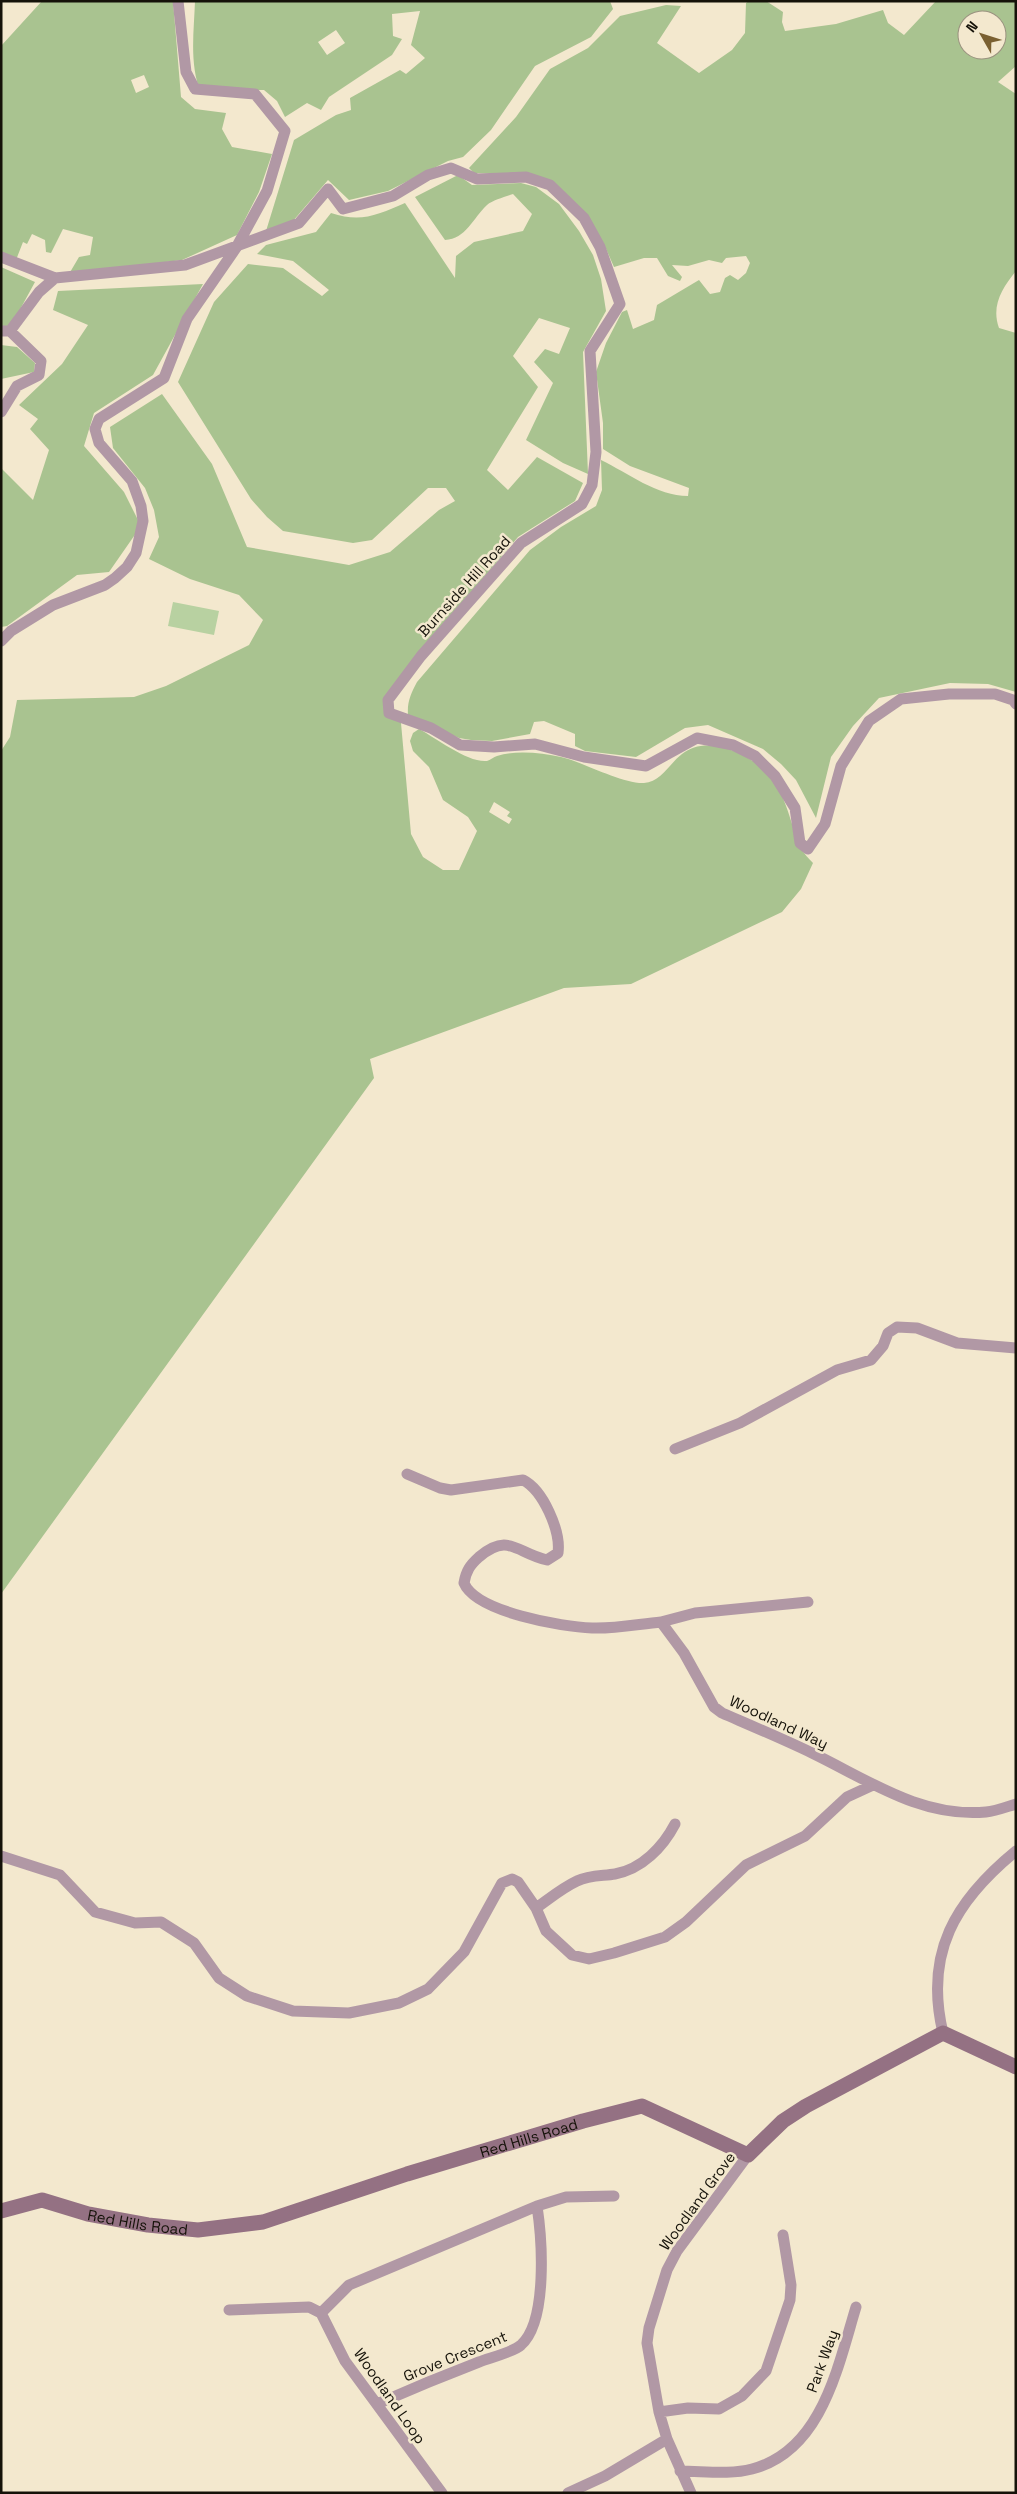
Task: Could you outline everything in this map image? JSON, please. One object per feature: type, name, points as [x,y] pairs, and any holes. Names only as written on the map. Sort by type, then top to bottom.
[{"type":"main road","points":[[748,2155],[783,2121],[806,2106],[943,2033],[1016,2067]]},
{"type":"main road","name":"Red Hills Road","points":[[1,2211],[42,2200],[88,2214],[148,2225],[198,2230],[263,2222],[407,2174],[583,2121],[642,2106],[748,2155]]},
{"type":"street","points":[[1,641],[11,631],[53,605],[105,585],[116,578],[127,567],[136,553],[143,521],[141,506],[132,481],[99,443],[94,429],[99,418],[164,378],[187,319],[236,248],[267,191],[285,131],[255,94],[195,89],[186,72],[178,1]]},
{"type":"street","name":"Burnside Hill Road","points":[[55,278],[185,265],[299,224],[328,188],[343,209],[393,196],[428,175],[451,168],[477,179],[526,177],[550,185],[584,218],[600,247],[620,304],[590,351],[596,452],[592,485],[582,504],[521,543],[421,656],[388,700],[389,713],[430,728],[460,745],[494,747],[535,744],[584,757],[646,766],[697,738],[733,745],[755,756],[775,776],[795,808],[800,842],[808,849],[825,824],[841,766],[869,721],[901,699],[950,694],[995,694],[1013,700],[1016,704]]},
{"type":"street","points":[[1,257],[55,278],[39,292],[6,331],[41,361],[39,375],[17,386],[1,412]]},
{"type":"street","points":[[675,1449],[740,1423],[837,1370],[871,1360],[883,1346],[888,1333],[897,1327],[917,1328],[958,1343],[1016,1348]]},
{"type":"street","points":[[407,1474],[440,1488],[452,1490],[475,1488],[516,1480],[530,1484],[538,1491],[544,1500],[557,1539],[558,1553],[547,1560],[508,1545],[500,1544],[491,1547],[474,1561],[465,1573],[464,1583],[472,1596],[485,1603],[524,1617],[592,1628],[661,1622],[695,1613],[808,1602]]},
{"type":"street","name":"Woodland Way","points":[[661,1622],[684,1653],[714,1707],[722,1713],[813,1753],[874,1785],[926,1807],[958,1812],[988,1812],[1016,1804]]},
{"type":"street","points":[[1,1856],[60,1875],[95,1912],[135,1923],[161,1922],[194,1943],[219,1978],[247,1996],[293,2011],[349,2013],[399,2003],[428,1989],[464,1952],[502,1883],[512,1880],[518,1882],[536,1908],[546,1931],[572,1955],[589,1959],[641,1946],[665,1937],[686,1922],[746,1865],[804,1836],[846,1797],[874,1785]]},
{"type":"street","points":[[536,1908],[579,1880],[617,1874],[632,1868],[653,1853],[667,1838],[674,1824]]},
{"type":"street","points":[[943,2033],[937,1993],[948,1929],[964,1902],[996,1867],[1016,1851]]},
{"type":"street","name":"Woodland Grove","points":[[691,2493],[667,2439],[660,2412],[647,2343],[649,2328],[667,2270],[677,2251],[748,2155]]},
{"type":"street","points":[[229,2310],[309,2307],[321,2313],[349,2285],[537,2206],[566,2197],[614,2196]]},
{"type":"street","name":"Grove Crescent","points":[[377,2404],[429,2381],[520,2346],[533,2331],[540,2289],[541,2235],[537,2206]]},
{"type":"street","points":[[660,2412],[688,2408],[719,2409],[742,2396],[766,2371],[790,2300],[791,2285],[783,2235]]},
{"type":"street","name":"Park Way","points":[[680,2471],[728,2472],[751,2470],[772,2463],[792,2448],[808,2429],[829,2392],[856,2307]]},
{"type":"street","name":"Woodland Loop","points":[[321,2313],[345,2361],[442,2493]]},
{"type":"street","points":[[568,2493],[605,2476],[667,2439]]},
{"type":"green space","points":[[42,1],[173,1],[181,97],[195,109],[226,113],[222,129],[232,147],[272,154],[259,192],[237,235],[182,260],[69,274],[79,257],[90,255],[93,237],[63,229],[51,253],[46,252],[45,240],[32,234],[27,244],[23,242],[16,260],[1,253],[1,46]],"holes":[[[144,75],[149,87],[136,93],[131,80]]]},
{"type":"green space","points":[[195,1],[610,1],[613,9],[591,37],[535,66],[491,130],[463,157],[448,161],[388,191],[349,200],[328,180],[293,221],[266,231],[294,140],[336,115],[351,110],[350,98],[400,70],[406,74],[425,58],[411,45],[420,11],[392,14],[393,36],[402,39],[392,55],[329,97],[321,110],[307,103],[285,117],[277,101],[264,90],[225,95],[201,93],[197,82],[194,59]],"holes":[[[336,30],[345,43],[327,55],[318,42]]]},
{"type":"green space","points":[[749,1],[766,1],[783,12],[782,22],[785,31],[836,24],[883,10],[888,23],[904,35],[936,1],[1016,1],[1016,66],[998,82],[1016,94],[1016,271],[1002,291],[996,312],[999,328],[1016,333],[1016,692],[988,684],[950,683],[879,698],[853,726],[831,757],[816,818],[796,780],[781,764],[763,749],[708,725],[685,728],[636,757],[585,751],[575,746],[575,734],[544,721],[534,722],[530,734],[492,741],[459,738],[408,715],[410,698],[417,682],[530,550],[561,527],[596,506],[602,490],[601,460],[654,488],[676,495],[688,496],[689,488],[630,466],[603,449],[603,423],[596,372],[606,343],[622,312],[627,310],[633,329],[654,320],[657,305],[699,280],[710,294],[720,292],[725,278],[730,275],[738,280],[746,273],[750,263],[746,256],[726,258],[722,263],[709,260],[688,266],[672,265],[682,277],[680,281],[668,276],[657,258],[644,258],[614,267],[603,242],[551,183],[507,174],[474,173],[469,168],[516,117],[550,69],[588,48],[620,16],[666,5],[681,6],[657,43],[699,73],[732,50],[745,33],[746,3]]},
{"type":"green space","points":[[458,175],[472,185],[521,183],[536,187],[559,204],[579,231],[593,255],[601,279],[606,311],[583,352],[588,474],[563,463],[526,440],[553,383],[534,362],[545,349],[559,354],[570,328],[539,318],[513,356],[538,387],[487,470],[508,490],[537,457],[583,483],[575,501],[518,537],[385,696],[401,723],[411,834],[423,857],[443,870],[459,870],[477,831],[468,817],[443,800],[429,767],[413,751],[410,741],[413,733],[419,729],[452,749],[479,761],[487,761],[497,756],[513,753],[545,754],[570,760],[614,777],[644,783],[660,776],[682,754],[691,748],[702,746],[724,747],[754,762],[777,785],[801,848],[813,863],[801,889],[782,912],[631,984],[564,988],[370,1059],[374,1078],[1,1594],[1,751],[10,737],[17,700],[134,697],[166,686],[249,645],[263,620],[239,595],[190,579],[149,559],[159,537],[154,510],[145,488],[113,448],[110,427],[162,394],[212,464],[247,547],[349,565],[390,552],[439,510],[455,501],[446,488],[428,488],[372,540],[353,543],[283,531],[251,499],[178,382],[214,302],[248,264],[283,268],[322,296],[329,290],[293,261],[257,254],[266,245],[316,232],[331,213],[351,217],[369,216],[405,203],[455,278],[456,256],[474,242],[523,231],[532,214],[513,194],[487,205],[464,232],[452,239],[445,240],[415,197]],"holes":[[[494,802],[510,812],[507,816],[512,819],[509,824],[489,812]]]},
{"type":"green space","points":[[1,267],[35,282],[11,326],[1,327]]},
{"type":"green space","points":[[203,284],[153,375],[94,413],[84,446],[124,492],[141,526],[109,572],[77,575],[7,626],[1,627],[1,468],[33,500],[49,450],[30,429],[38,419],[19,405],[62,364],[88,325],[53,310],[58,291]]},
{"type":"green space","points":[[1,345],[17,347],[35,363],[34,372],[1,379]]},
{"type":"green space","points":[[173,602],[219,611],[214,635],[168,626]]}]
